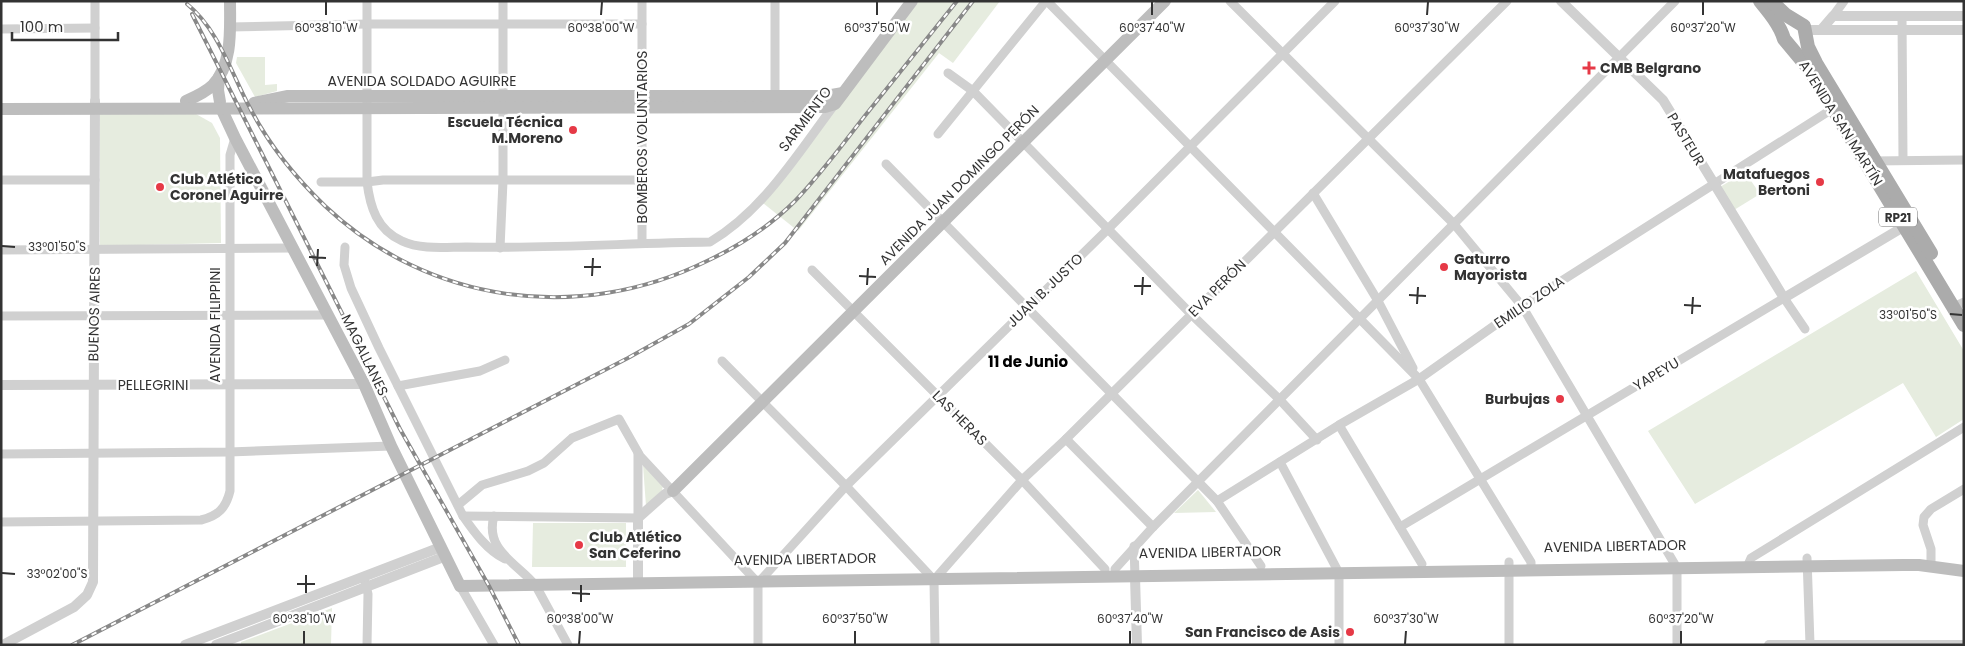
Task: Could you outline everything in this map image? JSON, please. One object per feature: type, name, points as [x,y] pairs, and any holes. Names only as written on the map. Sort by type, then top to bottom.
[{"type":"main road","points":[[186,101],[212,86],[219,77],[228,53],[230,1]]},
{"type":"main road","name":"AVENIDA JUAN DOMINGO PERÓN","points":[[1104,58],[1157,1]]},
{"type":"main road","name":"AVENIDA JUAN DOMINGO PERÓN","points":[[669,490],[1104,58],[1165,1]]},
{"type":"main road","name":"AVENIDA SAN MARTÍN","points":[[1760,1],[1837,106]]},
{"type":"main road","points":[[1771,1],[1803,29]]},
{"type":"main road","name":"SARMIENTO","points":[[836,104],[911,2]]},
{"type":"main road","points":[[1786,24],[1803,29],[1799,44],[1786,38],[1786,24]]},
{"type":"main road","name":"AVENIDA SAN MARTÍN","points":[[1803,29],[1808,47],[1837,106],[1908,224],[1960,305],[1964,325]]},
{"type":"main road","name":"MAGALLANES","points":[[219,77],[220,105],[235,138],[364,384],[391,446],[458,583]]},
{"type":"main road","name":"AVENIDA SOLDADO AGUIRRE","points":[[775,102],[843,93]]},
{"type":"main road","name":"AVENIDA SOLDADO AGUIRRE","points":[[1,109],[186,101],[220,105]]},
{"type":"main road","name":"AVENIDA SOLDADO AGUIRRE","points":[[1,102],[95,105],[220,105],[367,102],[775,102],[825,107],[836,104]]},
{"type":"main road","name":"AVENIDA LIBERTADOR","points":[[933,574],[1134,573],[1807,562],[1919,565],[1944,562],[1964,563]]},
{"type":"main road","name":"AVENIDA LIBERTADOR","points":[[1931,563],[1964,571]]},
{"type":"main road","name":"AVENIDA LIBERTADOR","points":[[458,583],[1110,569],[1134,573],[1261,566],[1337,569],[1422,564],[1509,567]]},
{"type":"street","name":"BUENOS AIRES","points":[[3,645],[74,607],[87,595],[93,582],[95,1]]},
{"type":"street","points":[[367,1],[369,204],[377,219],[390,234],[403,242],[419,246],[500,248],[642,243]]},
{"type":"street","points":[[500,248],[504,102],[503,1]]},
{"type":"street","name":"BOMBEROS VOLUNTARIOS","points":[[642,1],[642,243]]},
{"type":"street","points":[[775,1],[775,102]]},
{"type":"street","points":[[938,134],[1046,1],[1419,379]]},
{"type":"street","points":[[1230,1],[1454,224],[1522,306],[1674,564],[1678,645]]},
{"type":"street","name":"JUAN B. JUSTO","points":[[758,577],[846,486],[1108,229],[1335,1]]},
{"type":"street","name":"EVA PERÓN","points":[[933,574],[1022,480],[1066,439],[1507,1]]},
{"type":"street","name":"PASTEUR","points":[[1561,1],[1663,100],[1784,298]]},
{"type":"street","points":[[1110,569],[1199,482],[1675,1]]},
{"type":"street","points":[[1821,30],[1844,1]]},
{"type":"street","points":[[1833,16],[1964,16]]},
{"type":"street","points":[[1902,16],[1903,160]]},
{"type":"street","points":[[230,27],[367,24],[642,24]]},
{"type":"street","points":[[1,29],[95,28]]},
{"type":"street","points":[[1803,29],[1964,30]]},
{"type":"street","points":[[948,74],[973,91],[1191,314],[1280,400],[1317,440]]},
{"type":"street","name":"SARMIENTO","points":[[642,243],[710,242],[730,230],[762,200],[836,104]]},
{"type":"street","name":"EMILIO ZOLA","points":[[1217,501],[1339,425],[1419,379],[1522,306],[1837,106]]},
{"type":"street","name":"AVENIDA FILIPPINI","points":[[92,522],[201,520],[213,517],[222,511],[228,501],[230,491],[230,155],[235,138]]},
{"type":"street","points":[[1870,162],[1964,160]]},
{"type":"street","points":[[886,164],[1217,501],[1261,566]]},
{"type":"street","points":[[1,180],[95,180]]},
{"type":"street","points":[[321,182],[368,182],[383,180],[642,180]]},
{"type":"street","points":[[1313,193],[1378,301],[1419,379],[1531,566]]},
{"type":"street","name":"YAPEYU","points":[[1400,526],[1908,224]]},
{"type":"street","points":[[345,247],[344,265],[351,288],[464,516],[473,530],[495,554],[505,559],[532,582],[568,645]]},
{"type":"street","points":[[1,250],[230,250],[294,248]]},
{"type":"street","name":"LAS HERAS","points":[[812,270],[1110,569]]},
{"type":"street","points":[[1784,298],[1805,328]]},
{"type":"street","points":[[1,316],[328,315]]},
{"type":"street","points":[[398,386],[480,372],[505,360]]},
{"type":"street","points":[[722,361],[933,574],[935,645]]},
{"type":"street","name":"PELLEGRINI","points":[[1,385],[364,384]]},
{"type":"street","points":[[458,505],[482,485],[528,471],[544,463],[572,438],[619,420],[638,453],[669,490],[758,577],[758,645]]},
{"type":"street","points":[[1339,425],[1422,564]]},
{"type":"street","points":[[1749,563],[1964,428]]},
{"type":"street","points":[[1066,439],[1153,527]]},
{"type":"street","points":[[1,454],[229,452],[391,446]]},
{"type":"street","points":[[638,453],[638,580]]},
{"type":"street","points":[[1280,462],[1337,569],[1339,645]]},
{"type":"street","name":"AVENIDA JUAN DOMINGO PERÓN","points":[[638,518],[669,490]]},
{"type":"street","points":[[1931,563],[1931,549],[1923,525],[1924,518],[1931,509],[1964,490]]},
{"type":"street","points":[[464,516],[638,518]]},
{"type":"street","points":[[494,516],[491,526],[494,540],[505,559]]},
{"type":"street","points":[[1,522],[92,522]]},
{"type":"street","points":[[1134,546],[1137,645]]},
{"type":"street","points":[[185,645],[228,628],[365,582],[443,552]]},
{"type":"street","points":[[1807,562],[1810,644]]},
{"type":"street","points":[[1509,567],[1509,645]]},
{"type":"street","points":[[216,645],[231,642],[365,582]]},
{"type":"street","points":[[365,582],[367,645]]},
{"type":"street","name":"MAGALLANES","points":[[458,583],[494,645]]},
{"type":"street","points":[[228,628],[231,642]]},
{"type":"street","points":[[1770,645],[1964,645]]},
{"type":"shaded area","points":[[919,1],[1000,1],[953,63],[939,53],[798,231],[763,203]]},
{"type":"shaded area","points":[[237,57],[265,57],[265,85],[277,84],[277,91],[255,97],[236,63]]},
{"type":"shaded area","name":"Club Atlético Coronel Aguirre","points":[[100,114],[196,114],[212,123],[220,138],[221,243],[100,246]]},
{"type":"shaded area","points":[[1745,172],[1760,194],[1734,210],[1720,187]]},
{"type":"shaded area","points":[[1916,271],[1964,351],[1964,419],[1936,437],[1903,383],[1695,504],[1648,431]]},
{"type":"shaded area","points":[[643,465],[663,486],[662,490],[646,506]]},
{"type":"shaded area","points":[[1198,490],[1216,512],[1174,513]]},
{"type":"shaded area","name":"Club Atlético San Ceferino","points":[[533,523],[626,523],[626,567],[532,567]]},
{"type":"shaded area","points":[[332,608],[331,645],[241,645],[241,642]]},
{"type":"railway","points":[[187,4],[208,26],[257,122],[283,160],[325,206],[366,239],[411,265],[458,283],[507,294],[557,297],[608,293],[658,281],[719,255],[765,227],[795,201],[831,160],[957,1]]},
{"type":"railway","points":[[72,645],[628,358],[689,324],[749,277],[785,243],[973,1]]},
{"type":"railway","points":[[192,14],[400,429],[489,586],[519,645]]},
{"type":"place","name":"CMB Belgrano","points":[[1589,68]]},
{"type":"place","name":"Escuela Técnica M.Moreno","points":[[573,130]]},
{"type":"place","name":"Matafuegos Bertoni","points":[[1820,182]]},
{"type":"place","name":"Club Atlético Coronel Aguirre","points":[[160,187]]},
{"type":"place","name":"Gaturro Mayorista","points":[[1444,267]]},
{"type":"place","name":"Burbujas","points":[[1560,399]]},
{"type":"place","name":"Club Atlético San Ceferino","points":[[579,545]]},
{"type":"place","name":"San Francisco de Asis","points":[[1350,632]]},
{"type":"district","name":"11 de Junio","points":[[1028,361]]}]
